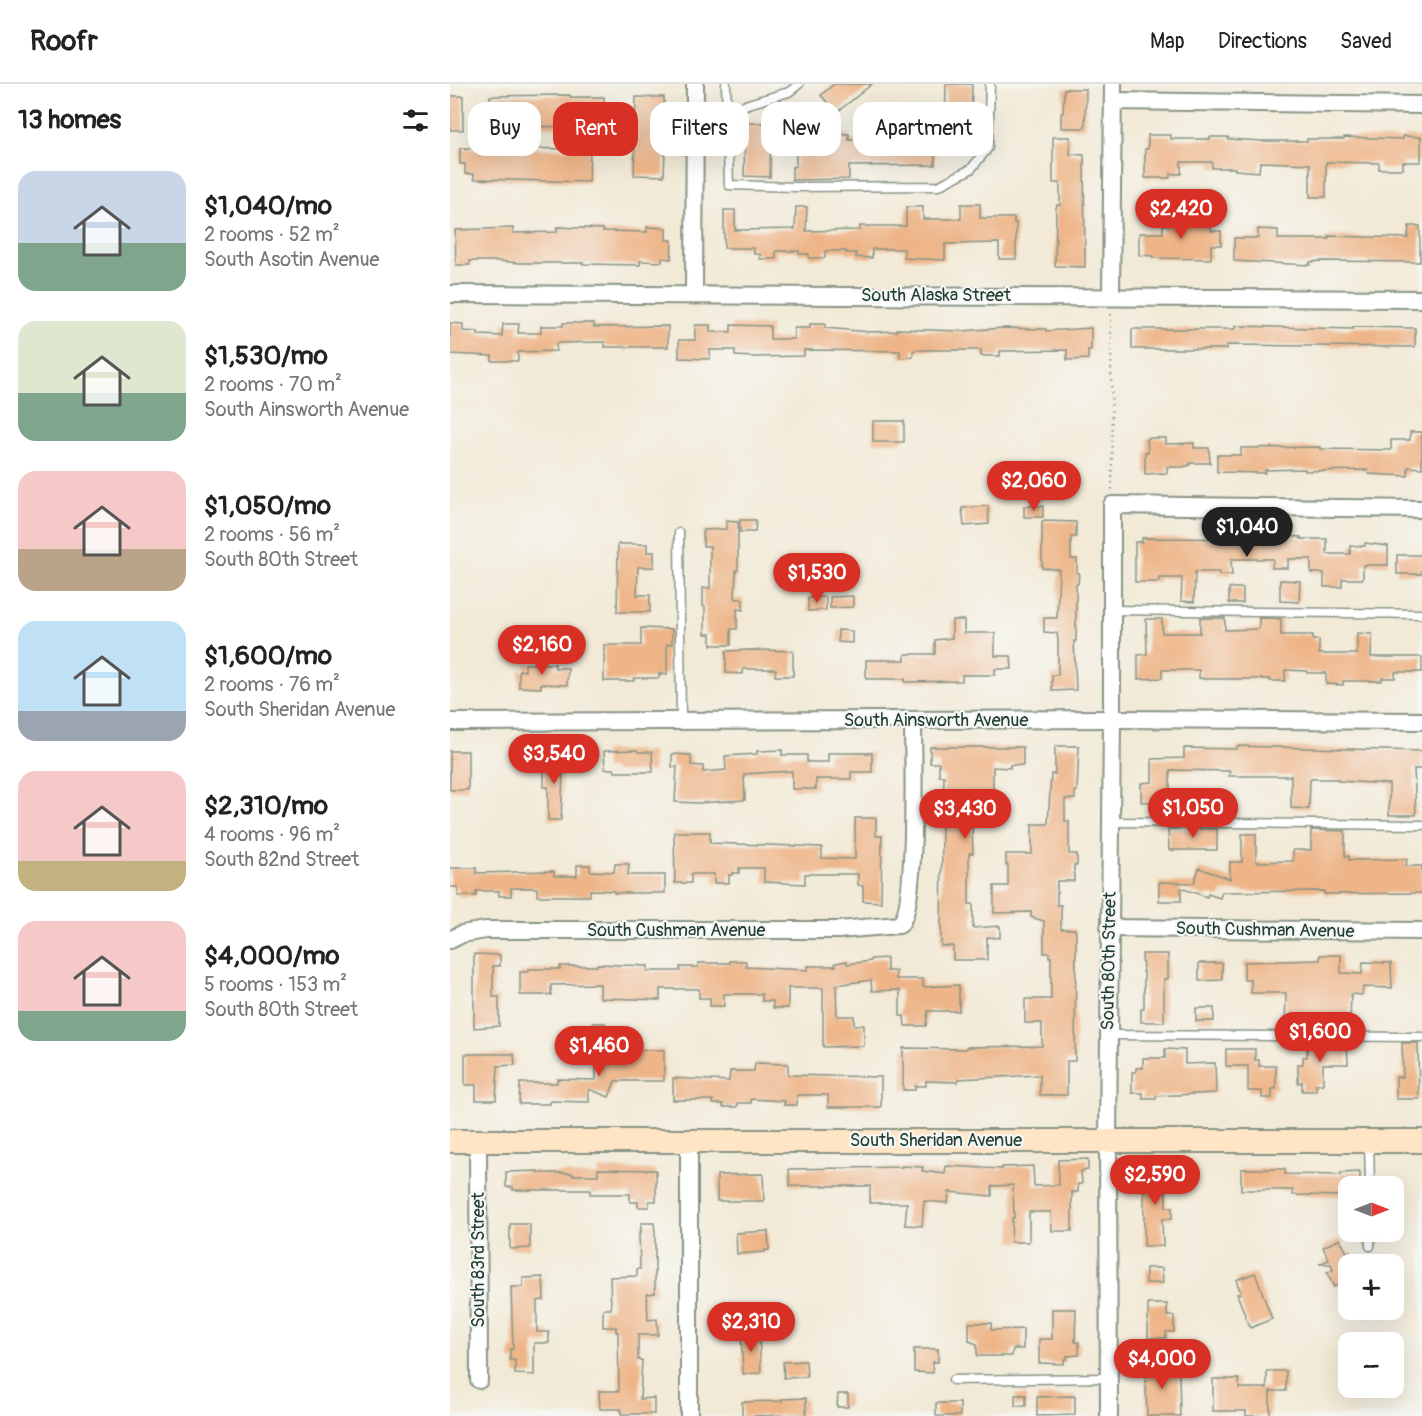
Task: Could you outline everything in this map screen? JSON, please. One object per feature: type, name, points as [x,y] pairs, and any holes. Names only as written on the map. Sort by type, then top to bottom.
[{"type":"street","points":[[695,102],[696,84]]},
{"type":"street","points":[[1111,296],[1113,92],[1422,105]]},
{"type":"street","points":[[694,294],[695,156]]},
{"type":"street","name":"South Alaska Street","points":[[450,294],[1422,299]]},
{"type":"street","points":[[1112,506],[1422,509]]},
{"type":"street","name":"South 80th Street","points":[[1109,1416],[1108,1035],[1113,719],[1112,506]]},
{"type":"street","name":"South Ainsworth Avenue","points":[[450,722],[1113,719],[1422,721]]},
{"type":"street","name":"South Cushman Avenue","points":[[451,939],[470,931],[486,930],[838,930],[880,928],[901,924],[907,907],[911,881],[913,720]]},
{"type":"street","name":"South Cushman Avenue","points":[[1109,928],[1422,931]]},
{"type":"street","points":[[689,1140],[689,1416]]},
{"type":"street","name":"South Sheridan Avenue","points":[[450,1141],[1422,1142]]},
{"type":"street","name":"South 83rd Street","points":[[478,1141],[479,1380]]},
{"type":"lane","points":[[726,84],[727,102]]},
{"type":"lane","points":[[749,104],[789,92],[799,84]]},
{"type":"lane","points":[[728,156],[729,185],[938,186],[971,169],[988,148],[990,84]]},
{"type":"lane","points":[[679,533],[681,721]]},
{"type":"lane","points":[[1113,610],[1422,614]]},
{"type":"lane","points":[[1111,822],[1422,825]]},
{"type":"lane","points":[[1108,1035],[1422,1037]]},
{"type":"lane","points":[[1369,1142],[1370,1176]]},
{"type":"lane","points":[[953,1380],[1109,1378]]},
{"type":"path","points":[[1111,296],[1112,506]]},
{"type":"building","points":[[834,84],[872,84],[841,109],[841,102],[827,102],[821,95]]},
{"type":"building","points":[[946,84],[972,84],[972,102],[946,102]]},
{"type":"building","points":[[1064,89],[1086,89],[1085,128],[1061,128]]},
{"type":"building","points":[[570,95],[570,97],[604,97],[604,102],[553,102],[553,127],[541,127],[541,102],[490,102],[490,96]]},
{"type":"building","points":[[450,96],[463,96],[463,130],[450,130]]},
{"type":"building","points":[[636,97],[664,97],[664,102],[650,102],[650,156],[665,156],[664,176],[634,175],[634,156],[638,156],[638,102],[636,102]]},
{"type":"building","points":[[749,123],[761,123],[761,156],[770,156],[770,177],[744,176],[744,156],[749,156]]},
{"type":"building","points":[[841,134],[849,134],[849,140],[853,140],[853,156],[935,156],[935,165],[849,166],[849,179],[792,180],[792,167],[796,166],[796,156],[841,156]]},
{"type":"building","points":[[1148,135],[1171,135],[1171,139],[1228,137],[1228,139],[1263,141],[1307,141],[1307,139],[1344,139],[1344,137],[1403,139],[1403,136],[1421,137],[1421,162],[1403,162],[1403,169],[1379,169],[1379,163],[1326,162],[1326,197],[1310,197],[1310,164],[1260,162],[1259,172],[1235,170],[1235,168],[1212,168],[1212,162],[1181,162],[1181,174],[1170,174],[1170,178],[1145,178],[1145,149],[1148,149]]},
{"type":"building","points":[[1053,137],[1070,137],[1070,154],[1084,155],[1085,267],[1055,266],[1056,208],[1060,205],[1060,183],[1053,183]]},
{"type":"building","points":[[460,148],[468,148],[468,156],[541,156],[541,149],[553,149],[553,156],[590,156],[589,182],[474,179],[474,174],[465,174],[465,164],[460,164]]},
{"type":"building","points":[[961,204],[980,204],[980,218],[1014,218],[1016,259],[999,259],[999,243],[945,244],[945,260],[904,258],[904,249],[872,249],[872,258],[856,257],[856,253],[846,253],[846,251],[825,251],[825,258],[809,258],[809,254],[799,254],[799,251],[776,251],[776,259],[760,259],[760,254],[754,254],[754,248],[724,248],[724,210],[735,210],[735,230],[795,229],[796,207],[807,207],[806,231],[860,230],[860,226],[906,226],[906,207],[923,207],[923,219],[961,219]]},
{"type":"building","points":[[1211,218],[1211,231],[1221,231],[1221,245],[1211,245],[1211,259],[1153,258],[1153,256],[1139,255],[1139,233],[1163,233],[1163,225],[1179,225],[1178,219]]},
{"type":"building","points":[[1409,226],[1420,226],[1420,262],[1323,261],[1310,262],[1310,265],[1234,261],[1234,238],[1258,238],[1258,229],[1278,230],[1278,239],[1329,239],[1329,236],[1408,238]]},
{"type":"building","points":[[557,227],[647,232],[647,227],[666,228],[666,240],[672,240],[671,259],[662,258],[662,262],[640,261],[640,265],[470,261],[470,265],[456,265],[455,230],[513,228],[513,233],[557,232]]},
{"type":"building","points":[[450,323],[463,324],[463,331],[478,332],[478,335],[502,336],[503,324],[519,324],[518,333],[541,333],[541,326],[563,326],[563,323],[594,323],[594,327],[668,326],[668,347],[605,347],[605,342],[556,343],[556,351],[518,352],[518,361],[492,361],[492,356],[450,354]]},
{"type":"building","points":[[810,324],[825,324],[825,328],[870,332],[897,331],[897,329],[962,331],[1003,328],[1046,329],[1046,331],[1091,328],[1091,350],[1088,350],[1088,359],[1067,360],[1067,350],[1000,351],[1000,356],[981,356],[981,350],[915,350],[913,357],[900,358],[900,351],[804,350],[804,356],[754,357],[735,356],[735,350],[710,350],[710,359],[679,358],[679,340],[695,340],[695,325],[710,325],[710,332],[731,332],[731,325],[770,326],[770,339],[794,339],[794,328],[810,328]]},
{"type":"building","points":[[1235,326],[1415,328],[1415,347],[1227,345],[1227,349],[1132,349],[1132,329],[1235,329]]},
{"type":"building","points":[[873,421],[904,421],[904,442],[873,442]]},
{"type":"building","points":[[1410,432],[1422,432],[1422,468],[1408,467],[1408,476],[1368,474],[1368,470],[1305,471],[1305,469],[1265,470],[1265,473],[1217,472],[1217,455],[1241,455],[1241,448],[1320,447],[1320,449],[1391,450],[1391,440],[1410,440]]},
{"type":"building","points":[[1147,438],[1166,438],[1166,444],[1194,443],[1194,448],[1209,448],[1210,463],[1190,463],[1183,467],[1167,467],[1167,473],[1145,474]]},
{"type":"building","points":[[988,506],[989,524],[964,526],[962,508]]},
{"type":"building","points":[[1024,506],[1043,506],[1043,517],[1024,517]]},
{"type":"building","points":[[740,520],[756,520],[755,532],[740,532]]},
{"type":"building","points":[[726,521],[738,522],[738,570],[736,570],[735,599],[743,599],[743,610],[737,609],[737,629],[731,629],[731,645],[711,645],[711,634],[705,634],[705,607],[703,606],[703,588],[710,588],[710,546],[703,546],[703,530],[726,529]]},
{"type":"building","points":[[1042,521],[1076,522],[1076,537],[1071,537],[1071,559],[1077,559],[1077,573],[1079,573],[1078,584],[1076,584],[1076,641],[1074,641],[1076,690],[1052,691],[1052,675],[1058,675],[1058,641],[1057,633],[1044,632],[1044,618],[1057,618],[1059,569],[1042,568]]},
{"type":"building","points":[[1283,536],[1327,539],[1327,554],[1350,554],[1350,546],[1365,546],[1365,543],[1388,546],[1388,565],[1363,565],[1363,579],[1342,579],[1342,587],[1324,587],[1324,573],[1311,573],[1311,559],[1288,559],[1288,568],[1272,568],[1273,559],[1231,559],[1232,575],[1219,575],[1219,572],[1195,572],[1194,602],[1181,601],[1182,578],[1159,578],[1159,582],[1135,582],[1135,542],[1142,542],[1142,538],[1283,539]]},
{"type":"building","points":[[618,544],[647,544],[647,552],[654,552],[654,567],[638,567],[637,595],[650,595],[650,612],[617,612]]},
{"type":"building","points":[[1397,555],[1422,555],[1422,574],[1397,574]]},
{"type":"building","points":[[1280,580],[1300,581],[1299,602],[1280,601]]},
{"type":"building","points":[[1229,588],[1243,588],[1243,603],[1229,603]]},
{"type":"building","points":[[853,596],[853,607],[830,608],[830,597]]},
{"type":"building","points":[[826,597],[826,610],[808,611],[808,598]]},
{"type":"building","points":[[1200,618],[1225,618],[1225,630],[1259,629],[1259,618],[1281,619],[1281,635],[1313,635],[1313,640],[1319,640],[1319,654],[1357,654],[1357,633],[1372,634],[1371,657],[1422,657],[1422,672],[1395,672],[1395,678],[1382,678],[1382,681],[1343,681],[1343,685],[1326,684],[1326,673],[1285,670],[1285,681],[1205,679],[1199,678],[1199,670],[1162,670],[1162,678],[1138,679],[1138,655],[1147,654],[1146,619],[1162,619],[1162,633],[1200,633]]},
{"type":"building","points":[[952,620],[964,620],[964,633],[995,633],[995,656],[1011,656],[1012,669],[995,669],[995,675],[962,675],[962,681],[905,682],[905,679],[866,679],[866,660],[905,660],[905,654],[935,654],[935,640],[952,638]]},
{"type":"building","points":[[641,628],[672,629],[672,644],[667,644],[667,674],[659,674],[659,678],[634,678],[634,681],[604,681],[604,645],[641,645]]},
{"type":"building","points":[[838,630],[852,631],[852,643],[838,642]]},
{"type":"building","points":[[726,651],[793,651],[793,676],[775,676],[776,669],[743,669],[743,674],[726,673]]},
{"type":"building","points":[[525,664],[555,664],[555,668],[568,668],[567,685],[541,684],[541,688],[519,687],[519,670],[525,671]]},
{"type":"building","points":[[1055,746],[1079,746],[1075,799],[1065,799],[1065,821],[1069,821],[1069,854],[1077,854],[1077,865],[1074,865],[1074,881],[1057,881],[1057,905],[1061,905],[1061,929],[1075,929],[1076,934],[1075,1061],[1067,1061],[1067,1095],[1040,1095],[1040,1075],[958,1079],[958,1082],[926,1081],[926,1086],[915,1086],[915,1090],[903,1090],[903,1048],[966,1049],[966,1047],[1042,1046],[1042,1023],[1025,1023],[1025,999],[1051,999],[1051,957],[1049,953],[1044,953],[1044,921],[1031,917],[1031,912],[994,913],[994,886],[1008,886],[1006,854],[1032,854],[1032,824],[1048,824],[1051,774],[1055,774]]},
{"type":"building","points":[[1237,746],[1422,751],[1422,769],[1414,769],[1416,815],[1389,815],[1389,784],[1311,779],[1309,809],[1291,808],[1291,776],[1229,776],[1230,771],[1170,770],[1170,801],[1141,802],[1141,783],[1152,782],[1152,759],[1184,758],[1184,748],[1237,749]]},
{"type":"building","points":[[930,747],[1023,747],[1023,765],[1010,765],[1010,768],[993,767],[993,797],[971,797],[973,853],[969,853],[969,904],[973,904],[973,928],[1000,926],[1000,938],[987,937],[987,960],[953,960],[953,946],[941,946],[944,776],[939,776],[939,763],[930,763]]},
{"type":"building","points":[[637,750],[638,752],[652,752],[653,772],[615,772],[614,769],[605,769],[604,751]]},
{"type":"building","points":[[782,750],[782,755],[807,755],[807,762],[828,762],[828,753],[872,753],[872,772],[851,772],[851,779],[816,779],[816,789],[792,789],[792,771],[744,774],[745,800],[675,802],[677,767],[672,767],[672,754],[691,755],[691,765],[703,766],[703,772],[726,770],[725,756]]},
{"type":"building","points":[[450,751],[468,751],[468,790],[450,790]]},
{"type":"building","points":[[547,752],[560,752],[560,773],[563,773],[561,820],[548,820],[548,787],[544,787],[544,764],[547,764]]},
{"type":"building","points":[[855,818],[876,818],[876,836],[882,836],[881,902],[863,901],[863,886],[858,885],[858,874],[805,874],[805,884],[764,882],[764,868],[739,868],[739,873],[729,875],[729,883],[714,883],[714,874],[691,874],[691,883],[675,883],[674,832],[710,832],[710,843],[822,847],[822,858],[855,859]]},
{"type":"building","points":[[1168,829],[1217,829],[1217,850],[1169,850]]},
{"type":"building","points":[[1311,830],[1345,831],[1345,856],[1349,856],[1349,860],[1407,859],[1406,866],[1422,866],[1422,893],[1222,892],[1220,898],[1208,894],[1207,897],[1181,888],[1181,901],[1159,901],[1159,882],[1194,883],[1199,868],[1230,879],[1230,862],[1242,862],[1242,834],[1256,834],[1256,862],[1293,861],[1293,850],[1311,850]]},
{"type":"building","points":[[615,864],[629,864],[628,875],[665,875],[665,893],[614,893],[614,891],[590,890],[590,896],[537,896],[537,888],[511,888],[511,896],[499,896],[499,891],[476,891],[476,896],[458,896],[458,887],[450,887],[450,868],[476,868],[476,873],[554,871],[554,876],[577,876],[577,865],[590,865],[590,871],[614,872]]},
{"type":"building","points":[[474,954],[500,955],[500,966],[493,966],[493,997],[499,997],[499,1026],[474,1028]]},
{"type":"building","points":[[1142,954],[1168,954],[1168,979],[1164,979],[1164,1022],[1141,1022],[1141,1009],[1144,1009]]},
{"type":"building","points":[[1320,955],[1341,955],[1341,973],[1362,974],[1363,962],[1391,963],[1392,988],[1363,987],[1362,995],[1351,994],[1350,1025],[1347,1025],[1347,1030],[1326,1030],[1327,1021],[1285,1024],[1286,993],[1251,993],[1251,980],[1244,980],[1244,962],[1320,960]]},
{"type":"building","points":[[887,958],[887,971],[896,971],[896,979],[923,979],[923,987],[959,985],[959,1011],[928,1011],[926,1026],[905,1026],[904,1016],[900,1016],[900,990],[872,991],[871,980],[836,985],[837,1016],[854,1016],[854,1025],[864,1025],[864,1046],[823,1047],[823,988],[788,988],[788,1008],[773,1008],[773,1001],[762,1001],[762,994],[724,994],[724,1006],[710,1006],[710,998],[699,998],[699,989],[660,989],[660,1000],[600,998],[600,984],[551,985],[551,995],[520,995],[520,972],[528,972],[528,969],[560,969],[560,966],[597,966],[597,964],[648,966],[648,971],[680,971],[680,967],[698,967],[698,963],[746,961],[746,967],[808,970],[808,966],[836,966],[835,963],[847,961],[847,964]]},
{"type":"building","points":[[1199,963],[1222,963],[1222,980],[1199,981]]},
{"type":"building","points":[[1196,1008],[1214,1008],[1214,1021],[1196,1021]]},
{"type":"building","points":[[593,1023],[605,1023],[604,1036],[593,1036]]},
{"type":"building","points":[[1307,1043],[1347,1043],[1348,1064],[1323,1064],[1323,1084],[1316,1084],[1316,1091],[1302,1091],[1302,1082],[1298,1083],[1298,1064],[1303,1064],[1303,1057],[1307,1057]]},
{"type":"building","points":[[1402,1043],[1418,1043],[1419,1099],[1396,1099],[1396,1077],[1403,1077]]},
{"type":"building","points":[[596,1049],[664,1050],[664,1081],[615,1081],[609,1097],[589,1089],[589,1102],[550,1101],[550,1104],[519,1104],[520,1083],[557,1083],[557,1079],[596,1080]]},
{"type":"building","points":[[1165,1049],[1185,1050],[1185,1064],[1215,1063],[1216,1093],[1156,1096],[1156,1099],[1143,1099],[1143,1093],[1132,1093],[1132,1072],[1136,1072],[1136,1068],[1143,1068],[1143,1058],[1165,1058]]},
{"type":"building","points":[[1226,1049],[1255,1049],[1255,1060],[1259,1060],[1259,1066],[1276,1066],[1276,1089],[1272,1089],[1272,1098],[1262,1098],[1262,1091],[1248,1091],[1248,1066],[1226,1066]]},
{"type":"building","points":[[465,1054],[514,1054],[515,1065],[498,1066],[496,1100],[476,1100],[476,1085],[465,1085]]},
{"type":"building","points":[[755,1063],[788,1064],[788,1075],[881,1077],[881,1107],[828,1107],[828,1095],[797,1095],[797,1105],[784,1105],[785,1101],[751,1099],[751,1103],[738,1103],[737,1107],[723,1107],[723,1104],[713,1104],[713,1100],[673,1100],[673,1078],[729,1081],[730,1071],[754,1071]]},
{"type":"building","points":[[1088,1159],[1088,1170],[1081,1171],[1082,1184],[1078,1184],[1078,1192],[1072,1192],[1072,1231],[1052,1231],[1051,1212],[1029,1212],[1029,1242],[1011,1242],[1012,1218],[1014,1218],[1013,1185],[992,1186],[992,1196],[949,1192],[948,1203],[924,1201],[922,1226],[905,1225],[907,1203],[870,1203],[870,1186],[790,1186],[789,1169],[902,1166],[923,1167],[922,1171],[945,1174],[946,1166],[1002,1169],[1002,1167],[1033,1166],[1034,1186],[1059,1185],[1058,1160]]},
{"type":"building","points":[[598,1169],[656,1170],[656,1201],[649,1201],[649,1207],[638,1207],[638,1202],[630,1202],[630,1194],[590,1194],[590,1190],[513,1190],[513,1187],[506,1187],[506,1172],[538,1171],[538,1173],[598,1175]]},
{"type":"building","points":[[1144,1169],[1166,1169],[1166,1207],[1172,1207],[1172,1219],[1162,1219],[1163,1246],[1144,1246]]},
{"type":"building","points":[[1241,1169],[1285,1169],[1285,1174],[1341,1175],[1341,1173],[1360,1172],[1360,1176],[1338,1176],[1338,1196],[1293,1195],[1293,1190],[1241,1190]]},
{"type":"building","points":[[763,1174],[764,1201],[717,1201],[717,1175]]},
{"type":"building","points":[[641,1223],[654,1223],[655,1232],[655,1293],[647,1294],[648,1320],[657,1319],[658,1335],[638,1335],[638,1360],[642,1360],[640,1399],[654,1398],[654,1414],[621,1414],[621,1409],[600,1409],[599,1391],[619,1391],[618,1332],[616,1332],[616,1327],[603,1327],[603,1309],[611,1309],[610,1277],[637,1276],[637,1269],[640,1269],[639,1232],[641,1232]]},
{"type":"building","points":[[510,1224],[530,1224],[530,1248],[510,1249]]},
{"type":"building","points":[[768,1231],[769,1250],[737,1254],[736,1233]]},
{"type":"building","points":[[1338,1240],[1347,1253],[1350,1251],[1352,1254],[1338,1254],[1338,1285],[1334,1287],[1327,1273],[1333,1270],[1331,1264],[1319,1264],[1329,1260],[1323,1247]]},
{"type":"building","points":[[1146,1268],[1162,1268],[1163,1283],[1146,1283]]},
{"type":"building","points":[[1255,1273],[1272,1319],[1250,1328],[1237,1294],[1241,1293],[1236,1280]]},
{"type":"building","points":[[543,1277],[544,1300],[537,1301],[537,1332],[549,1332],[549,1343],[534,1343],[534,1375],[515,1374],[515,1360],[510,1360],[510,1349],[513,1349],[511,1287],[523,1287],[523,1278]]},
{"type":"building","points":[[1148,1304],[1167,1304],[1167,1316],[1174,1316],[1174,1332],[1166,1332],[1166,1338],[1148,1338]]},
{"type":"building","points":[[1052,1309],[1076,1309],[1075,1342],[1079,1342],[1079,1355],[1067,1356],[1064,1364],[1039,1363],[1039,1339],[1052,1339]]},
{"type":"building","points":[[969,1323],[991,1323],[991,1330],[1023,1329],[1023,1349],[1013,1349],[1012,1356],[977,1356],[977,1344],[969,1341]]},
{"type":"building","points":[[759,1332],[761,1373],[743,1374],[741,1333]]},
{"type":"building","points":[[914,1349],[938,1349],[938,1362],[933,1362],[933,1373],[914,1372]]},
{"type":"building","points":[[806,1361],[807,1377],[784,1378],[783,1362]]},
{"type":"building","points":[[1170,1361],[1170,1371],[1179,1370],[1180,1416],[1147,1416],[1145,1362]]},
{"type":"building","points":[[1267,1371],[1286,1371],[1286,1391],[1270,1391],[1270,1416],[1246,1416],[1246,1411],[1213,1411],[1213,1379],[1239,1379],[1239,1388],[1267,1388]]},
{"type":"building","points":[[838,1394],[848,1394],[848,1407],[837,1407]]},
{"type":"building","points":[[1015,1395],[1026,1395],[1026,1406],[1015,1406]]},
{"type":"building","points":[[1075,1396],[1075,1415],[1037,1416],[1037,1397]]},
{"type":"building","points":[[806,1398],[806,1415],[742,1416],[742,1402]]},
{"type":"building","points":[[936,1403],[960,1403],[960,1416],[936,1416]]}]
